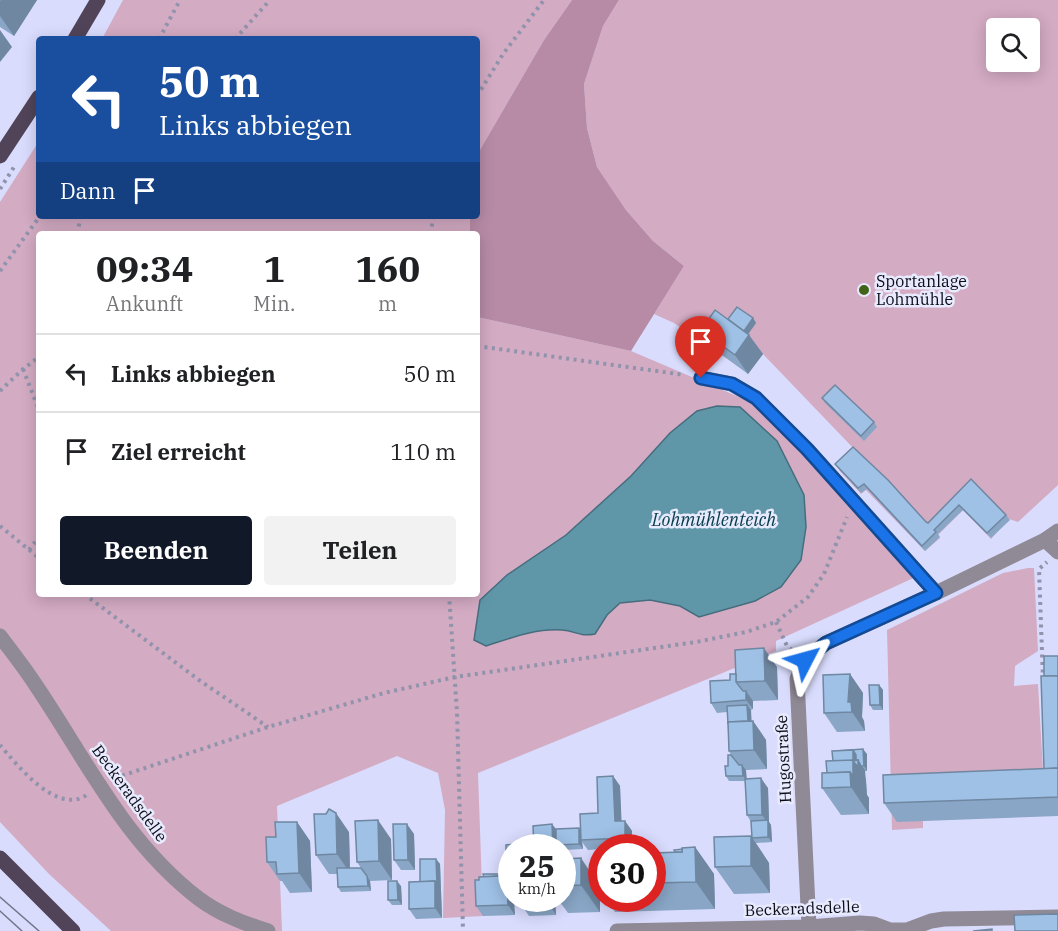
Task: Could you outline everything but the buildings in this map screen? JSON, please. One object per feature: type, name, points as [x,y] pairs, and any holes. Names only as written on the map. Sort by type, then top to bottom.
[{"type":"main road","points":[[77,36],[98,0]]},
{"type":"main road","points":[[0,156],[36,102]]},
{"type":"main road","points":[[0,858],[74,931]]},
{"type":"street","points":[[701,378],[732,384],[756,398],[807,449],[852,502],[936,593]]},
{"type":"street","points":[[805,660],[826,643],[936,593],[1051,535],[1058,552]]},
{"type":"street","name":"Beckeradsdelle","points":[[0,636],[36,685],[98,786],[159,863],[199,898],[237,921],[268,931]]},
{"type":"street","name":"Hugostraße","points":[[805,660],[797,679],[810,927]]},
{"type":"street","name":"Beckeradsdelle","points":[[617,931],[810,927],[860,923],[874,924],[890,930],[907,931],[931,921],[944,919],[1058,917]]},
{"type":"path","points":[[161,36],[180,0]]},
{"type":"path","points":[[238,36],[270,0]]},
{"type":"path","points":[[480,91],[503,54],[544,0]]},
{"type":"path","points":[[0,271],[38,219]]},
{"type":"path","points":[[480,346],[701,378]]},
{"type":"path","points":[[0,391],[22,369],[36,359]]},
{"type":"path","points":[[22,369],[36,403]]},
{"type":"path","points":[[0,745],[40,788],[72,800],[82,798],[98,786],[121,776],[268,727],[384,693],[455,677],[696,642],[746,632],[776,622],[808,597],[824,574],[843,531],[852,502]]},
{"type":"path","points":[[0,526],[36,556]]},
{"type":"path","points":[[29,550],[36,541]]},
{"type":"path","points":[[1043,688],[1039,569],[1058,552]]},
{"type":"path","points":[[88,597],[199,680],[268,727]]},
{"type":"path","points":[[449,597],[460,795],[463,931]]},
{"type":"path","points":[[776,622],[787,646],[805,660]]},
{"type":"shaded area","points":[[123,0],[572,0],[544,40],[480,150],[480,36],[104,36]]},
{"type":"shaded area","points":[[572,0],[619,0],[603,26],[584,84],[587,128],[597,167],[626,210],[653,241],[684,266],[631,351],[480,318],[480,231],[470,231],[470,219],[480,219],[480,150],[544,40]]},
{"type":"shaded area","name":"Sportanlage Lohmühle","points":[[619,0],[1058,0],[1058,485],[1018,522],[1009,519],[991,539],[963,510],[938,535],[940,538],[925,551],[866,490],[861,494],[839,470],[857,452],[762,353],[748,373],[674,323],[654,314],[684,266],[653,241],[626,210],[597,167],[587,128],[584,84],[603,26]]},
{"type":"shaded area","points":[[36,146],[36,219],[470,219],[470,231],[36,231],[36,597],[480,597],[480,318],[631,351],[753,403],[920,575],[776,641],[776,651],[478,773],[483,916],[443,918],[445,810],[438,773],[397,756],[277,806],[282,931],[111,931],[49,874],[0,822],[0,202]]},
{"type":"shaded area","points":[[1034,568],[1038,651],[1015,666],[1014,686],[1038,684],[1044,788],[923,821],[923,828],[892,830],[887,630],[1003,573]]},
{"type":"water","name":"Lohmühlenteich","points":[[717,406],[740,407],[777,441],[804,495],[806,527],[801,560],[781,587],[755,601],[699,617],[680,606],[650,600],[620,603],[607,615],[595,634],[552,630],[524,634],[486,646],[474,640],[480,600],[507,575],[566,535],[631,476],[670,433],[697,411]]},
{"type":"tram line","points":[[0,897],[39,931]]},
{"type":"tram line","points":[[0,911],[22,931]]},
{"type":"place","name":"Sportanlage Lohmühle","points":[[864,290]]},
{"type":"route","points":[[701,378],[732,384],[756,398],[807,449],[852,502],[936,593],[826,643],[805,660]]}]
